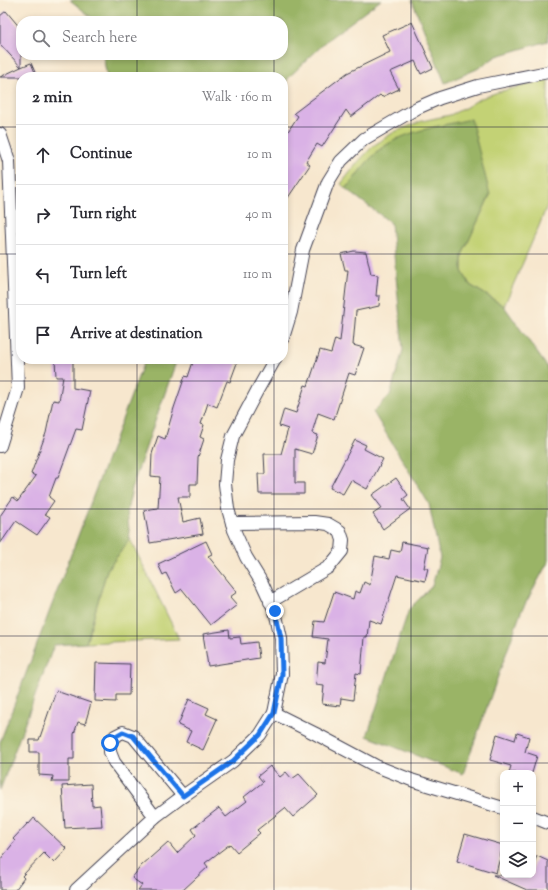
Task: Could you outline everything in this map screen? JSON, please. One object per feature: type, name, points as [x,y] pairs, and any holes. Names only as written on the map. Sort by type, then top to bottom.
[{"type":"street","points":[[288,322],[303,250],[328,182],[341,161],[364,139],[418,108],[440,98],[478,86],[548,72]]},
{"type":"street","points":[[0,134],[9,161],[16,338]]},
{"type":"street","points":[[0,446],[18,388],[17,364]]},
{"type":"street","points":[[76,890],[155,817],[233,761],[260,735],[274,713],[282,674],[281,638],[275,611],[262,582],[246,557],[234,530],[228,509],[225,484],[227,460],[233,436],[272,364]]},
{"type":"street","points":[[232,522],[314,522],[328,524],[340,530],[343,540],[342,551],[329,567],[270,602]]},
{"type":"street","points":[[274,713],[376,766],[414,781],[500,807]]},
{"type":"street","points":[[155,817],[114,762],[110,752],[110,743],[116,736],[123,732],[133,736],[183,796]]},
{"type":"street","points":[[536,818],[548,822]]},
{"type":"green space","points":[[70,0],[381,0],[331,37],[288,79],[288,72],[106,72],[104,60],[288,60],[288,16],[90,16]]},
{"type":"green space","points":[[412,0],[548,0],[548,41],[497,56],[477,69],[445,83]]},
{"type":"green space","points":[[548,80],[548,203],[504,306],[470,285],[462,271],[462,255],[490,195],[398,138],[380,149],[363,167],[346,189],[341,184],[357,163],[373,146],[394,132],[422,121],[450,115],[479,99],[498,92]]},
{"type":"green space","points":[[471,119],[490,195],[462,255],[462,271],[470,285],[504,306],[548,368],[548,562],[521,612],[463,774],[367,736],[409,609],[432,586],[440,558],[429,504],[373,412],[390,395],[403,350],[391,223],[346,189],[371,158],[381,149],[401,137]]},
{"type":"green space","points":[[143,364],[175,364],[133,484],[127,511],[130,539],[107,570],[86,643],[54,645],[0,790],[0,742]]},
{"type":"green space","points":[[130,539],[179,639],[86,643],[107,570]]},
{"type":"building","points":[[6,11],[16,23],[16,60],[21,60],[21,67],[0,44],[0,16]]},
{"type":"building","points":[[412,22],[433,68],[421,74],[415,61],[390,72],[399,89],[382,97],[380,95],[351,117],[346,110],[322,147],[317,144],[306,162],[310,165],[288,198],[288,131],[298,116],[294,113],[347,73],[390,52],[382,35]]},
{"type":"building","points":[[31,63],[35,72],[16,72],[16,77],[0,77]]},
{"type":"building","points":[[354,251],[366,252],[371,274],[378,275],[376,296],[380,296],[379,306],[356,311],[353,345],[364,348],[355,375],[349,373],[334,419],[318,413],[312,433],[318,435],[312,454],[295,449],[295,483],[304,483],[304,494],[259,494],[258,474],[265,474],[264,454],[281,454],[288,429],[279,426],[284,409],[296,413],[305,385],[308,386],[320,350],[331,353],[335,339],[340,341],[348,270],[345,270],[341,254]]},
{"type":"building","points":[[55,364],[73,364],[73,388],[90,391],[82,430],[76,429],[58,478],[56,478],[49,497],[54,501],[45,514],[50,517],[37,535],[16,521],[0,544],[0,516],[13,497],[18,501],[36,476],[31,474],[46,433],[53,400],[59,401],[63,377],[56,377]]},
{"type":"building","points":[[192,364],[237,364],[230,382],[227,381],[217,407],[208,403],[201,424],[204,425],[200,437],[204,439],[198,457],[197,484],[190,484],[190,497],[178,497],[183,522],[200,518],[203,534],[150,543],[144,510],[158,508],[160,477],[151,476],[152,454],[158,436],[165,439],[185,376],[188,377]]},
{"type":"building","points":[[355,440],[366,445],[364,449],[383,459],[367,489],[351,480],[343,494],[330,488]]},
{"type":"building","points":[[396,478],[408,495],[403,499],[410,509],[383,529],[373,514],[382,508],[372,495]]},
{"type":"building","points":[[206,541],[212,554],[208,556],[237,592],[230,597],[237,605],[211,625],[182,589],[176,593],[166,573],[163,575],[158,564]]},
{"type":"building","points":[[402,542],[428,547],[424,568],[428,568],[425,581],[397,575],[381,624],[369,620],[367,637],[364,637],[361,674],[356,673],[353,700],[341,698],[340,706],[322,704],[324,686],[316,685],[318,662],[325,663],[328,639],[313,637],[315,621],[324,622],[334,592],[353,599],[355,591],[360,593],[364,582],[370,585],[375,556],[389,559],[391,550],[400,552]]},
{"type":"building","points":[[229,630],[230,638],[240,637],[241,644],[257,642],[259,658],[208,666],[203,634]]},
{"type":"building","points":[[96,663],[130,664],[129,695],[116,695],[116,702],[95,701]]},
{"type":"building","points":[[56,691],[91,703],[85,724],[78,722],[74,734],[74,759],[69,759],[69,782],[52,782],[53,776],[39,775],[39,752],[30,752],[30,740],[39,740]]},
{"type":"building","points":[[189,699],[209,708],[206,714],[217,719],[203,750],[186,742],[191,731],[178,725]]},
{"type":"building","points":[[517,733],[529,737],[525,752],[537,756],[533,770],[510,770],[511,766],[490,760],[497,734],[515,740]]},
{"type":"building","points":[[270,766],[280,777],[286,772],[292,779],[299,774],[318,795],[293,817],[285,808],[257,830],[260,833],[237,852],[230,844],[205,863],[208,867],[183,890],[138,890],[142,885],[132,878],[141,866],[168,842],[177,853],[196,835],[192,829],[219,808],[226,817],[247,801],[244,797],[263,782],[258,776]]},
{"type":"building","points":[[91,784],[92,806],[100,805],[102,826],[65,828],[62,786]]},
{"type":"building","points":[[34,818],[67,849],[54,863],[44,853],[22,876],[24,878],[15,890],[0,890],[0,860],[15,841],[13,839]]},
{"type":"building","points":[[465,834],[500,844],[500,857],[496,873],[457,861]]},
{"type":"building","points":[[537,856],[548,861],[548,890],[527,890],[493,875],[500,875],[500,878],[536,878]]},
{"type":"route","points":[[110,743],[116,736],[123,732],[133,736],[183,796],[233,761],[260,735],[274,713],[282,674],[281,638],[275,611]]}]
